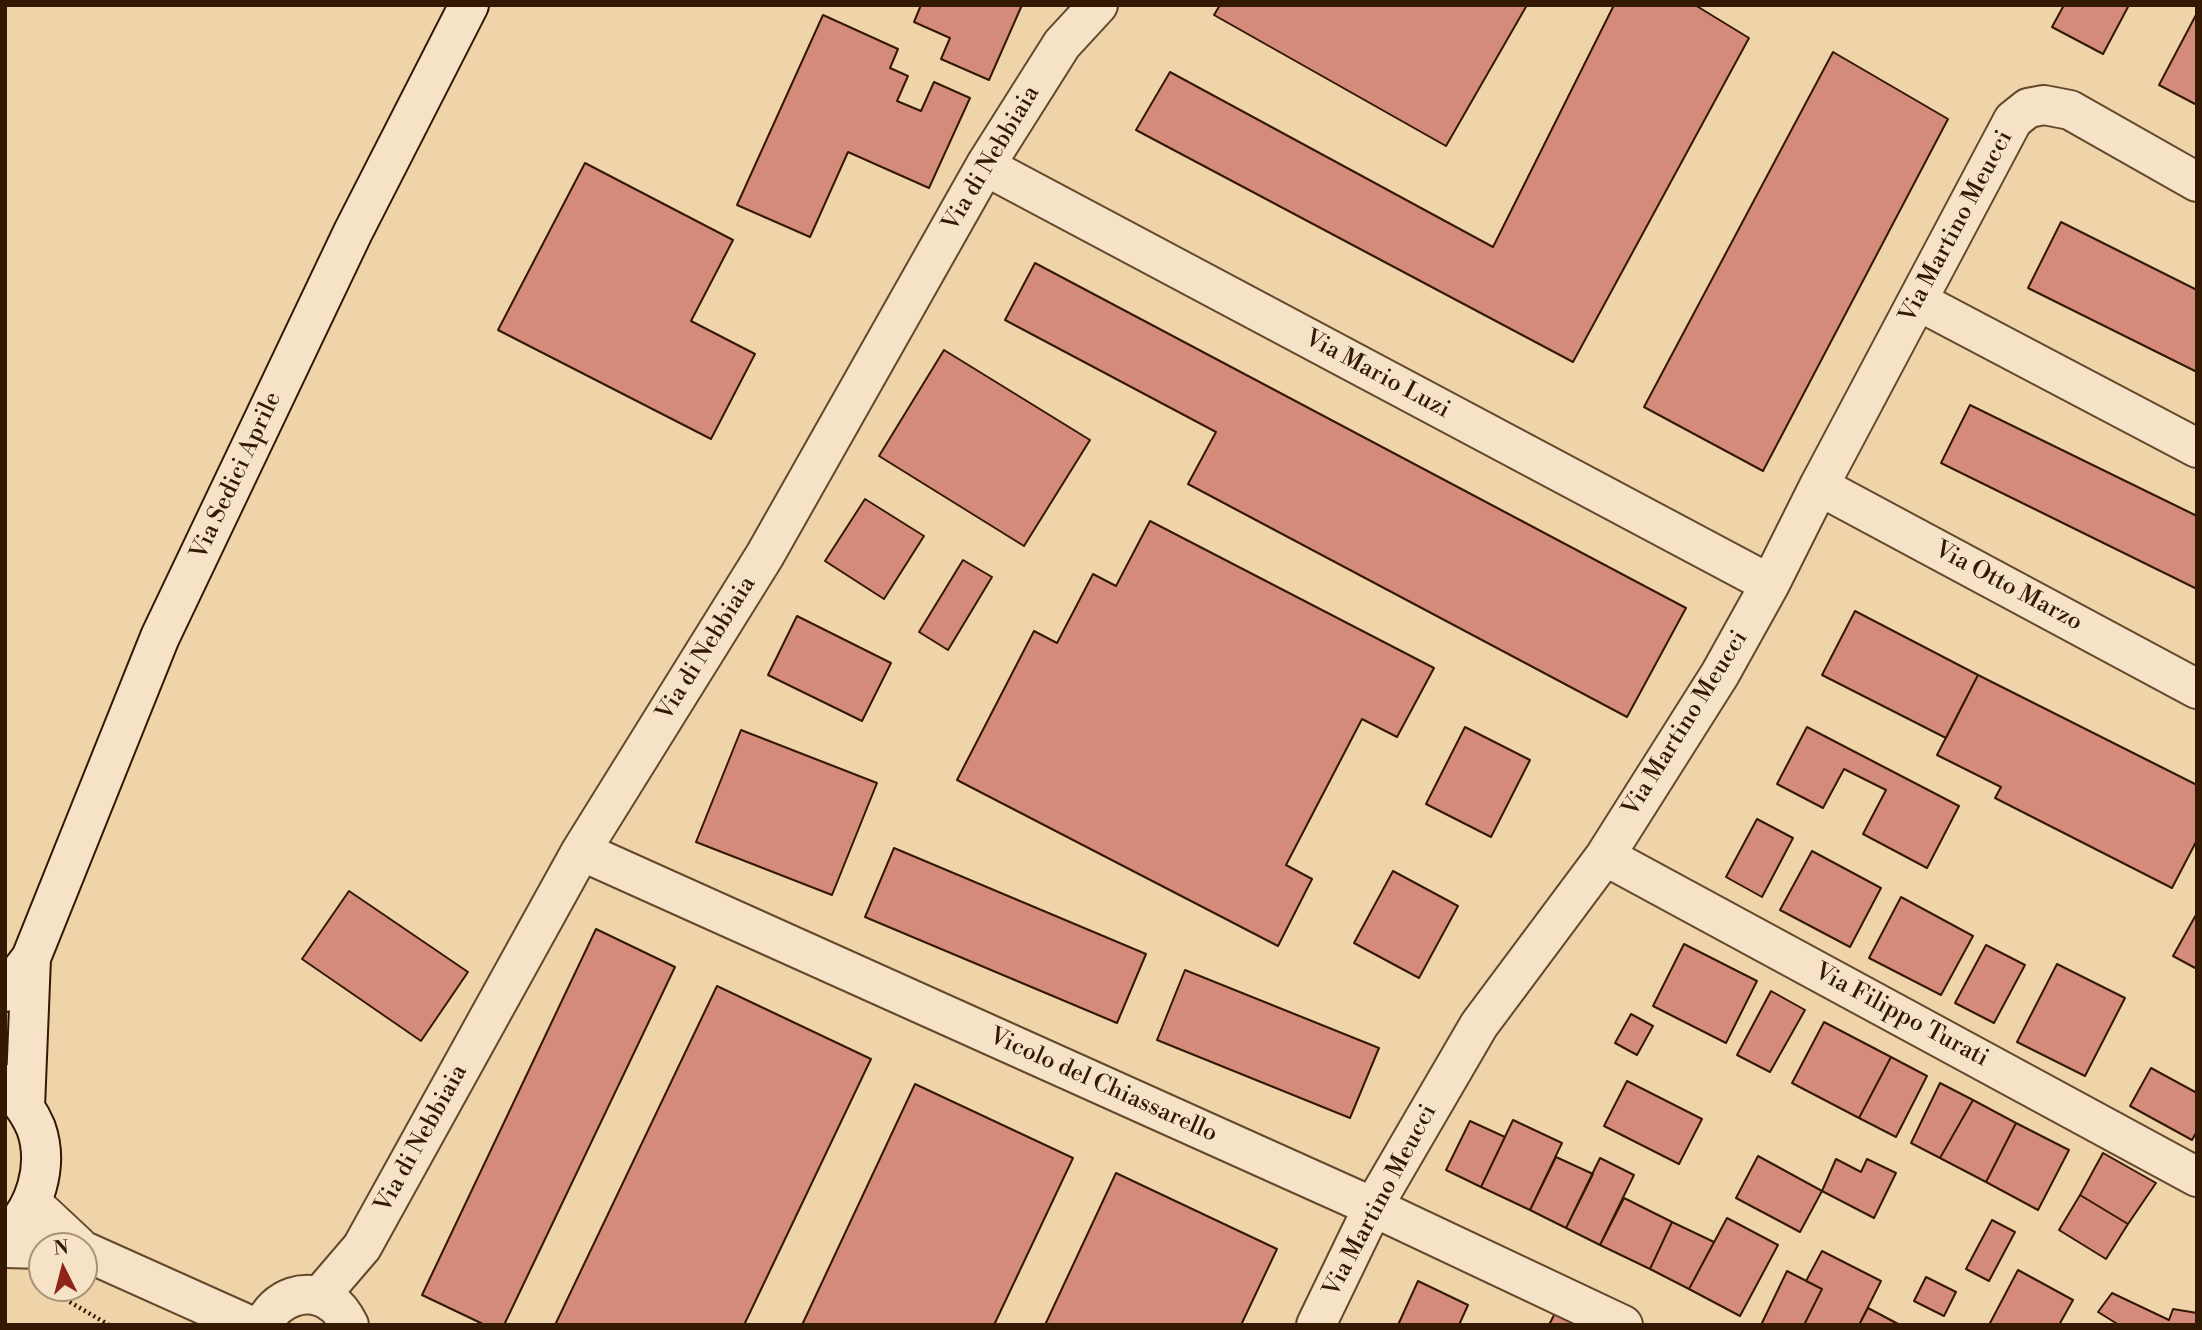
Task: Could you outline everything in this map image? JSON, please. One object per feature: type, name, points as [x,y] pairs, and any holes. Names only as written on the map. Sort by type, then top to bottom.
[{"type":"street","name":"Via Sedici Aprile","points":[[5,1236],[15,1228],[32,1203],[39,1179],[41,1154],[36,1129],[15,1095],[31,958],[160,637],[353,232],[468,5]]},
{"type":"street","name":"Via di Nebbiaia","points":[[320,1296],[362,1247],[581,851],[765,555],[985,166],[1062,44],[1098,5]]},
{"type":"street","name":"Via Martino Meucci","points":[[1316,1325],[1373,1207],[1479,1025],[1605,856],[1720,674],[1770,584],[2013,120],[2028,108],[2044,105],[2070,110],[2197,183]]},
{"type":"street","name":"Via Mario Luzi","points":[[985,166],[1770,584]]},
{"type":"street","points":[[1918,302],[2197,448]]},
{"type":"street","name":"Via Otto Marzo","points":[[1819,486],[2197,689]]},
{"type":"street","name":"Vicolo del Chiassarello","points":[[581,851],[1373,1207],[1623,1325]]},
{"type":"street","name":"Via Filippo Turati","points":[[1605,856],[2197,1177]]},
{"type":"street","name":"Via Sedici Aprile","points":[[5,992],[31,958]]},
{"type":"street","points":[[32,1203],[63,1232]]},
{"type":"street","points":[[5,1248],[28,1249]]},
{"type":"street","points":[[98,1257],[249,1325]]},
{"type":"street","points":[[264,1325],[277,1305],[290,1297],[305,1294],[320,1296],[333,1303],[343,1313],[349,1325]]},
{"type":"path","points":[[70,1302],[109,1325]]},
{"type":"building","points":[[921,5],[1022,5],[989,80],[941,59],[950,38],[914,22]]},
{"type":"building","points":[[1220,5],[1527,5],[1446,146],[1214,15]]},
{"type":"building","points":[[1614,5],[1695,5],[1749,38],[1573,362],[1136,130],[1170,72],[1493,247]]},
{"type":"building","points":[[2064,5],[2129,5],[2103,54],[2052,27]]},
{"type":"building","points":[[2197,13],[2197,105],[2159,85]]},
{"type":"building","points":[[823,15],[898,49],[890,68],[908,76],[897,101],[921,111],[934,82],[970,98],[929,188],[848,152],[810,237],[737,205]]},
{"type":"building","points":[[1833,52],[1948,119],[1763,471],[1644,407]]},
{"type":"building","points":[[585,163],[733,240],[691,321],[755,354],[711,439],[498,330]]},
{"type":"building","points":[[2061,222],[2197,290],[2197,372],[2028,288]]},
{"type":"building","points":[[1035,263],[1686,608],[1627,717],[1188,484],[1216,432],[1005,320]]},
{"type":"building","points":[[944,350],[1090,440],[1024,546],[879,456]]},
{"type":"building","points":[[1970,405],[2197,516],[2197,589],[1941,463]]},
{"type":"building","points":[[865,499],[924,536],[884,599],[825,561]]},
{"type":"building","points":[[1150,521],[1434,668],[1397,737],[1362,719],[1286,865],[1312,879],[1278,946],[957,780],[1034,631],[1057,643],[1093,574],[1116,586]]},
{"type":"building","points":[[963,560],[992,577],[948,650],[919,632]]},
{"type":"building","points":[[1855,611],[1978,675],[1946,738],[1822,675]]},
{"type":"building","points":[[797,616],[891,663],[862,721],[768,675]]},
{"type":"building","points":[[1978,675],[2197,785],[2197,840],[2172,888],[1995,798],[2001,787],[1937,755]]},
{"type":"building","points":[[1465,727],[1530,760],[1491,837],[1426,804]]},
{"type":"building","points":[[1807,727],[1959,806],[1927,868],[1863,834],[1886,790],[1844,769],[1823,808],[1777,784]]},
{"type":"building","points":[[741,730],[877,783],[832,895],[696,842]]},
{"type":"building","points":[[1757,819],[1793,838],[1762,897],[1726,877]]},
{"type":"building","points":[[894,848],[1146,954],[1117,1023],[865,917]]},
{"type":"building","points":[[1812,851],[1881,888],[1850,947],[1780,910]]},
{"type":"building","points":[[1393,871],[1458,906],[1419,978],[1354,943]]},
{"type":"building","points":[[349,891],[468,972],[421,1041],[302,959]]},
{"type":"building","points":[[1901,897],[1973,936],[1941,995],[1869,958]]},
{"type":"building","points":[[2197,913],[2197,969],[2173,956]]},
{"type":"building","points":[[596,929],[675,967],[504,1325],[485,1325],[422,1295]]},
{"type":"building","points":[[1684,944],[1757,981],[1726,1043],[1653,1006]]},
{"type":"building","points":[[1986,945],[2025,965],[1994,1023],[1955,1003]]},
{"type":"building","points":[[2057,964],[2125,998],[2085,1076],[2017,1042]]},
{"type":"building","points":[[1185,970],[1379,1048],[1350,1118],[1157,1040]]},
{"type":"building","points":[[717,986],[871,1059],[744,1325],[555,1325]]},
{"type":"building","points":[[1771,991],[1805,1010],[1770,1072],[1737,1055]]},
{"type":"building","points":[[1631,1014],[1653,1026],[1637,1055],[1615,1043]]},
{"type":"building","points":[[1824,1022],[1891,1057],[1859,1118],[1792,1083]]},
{"type":"building","points":[[1891,1057],[1927,1076],[1896,1137],[1859,1118]]},
{"type":"building","points":[[2151,1068],[2197,1093],[2197,1131],[2192,1140],[2130,1106]]},
{"type":"building","points":[[1627,1081],[1702,1119],[1679,1164],[1604,1126]]},
{"type":"building","points":[[1940,1083],[1973,1100],[1940,1158],[1911,1143]]},
{"type":"building","points":[[915,1084],[1073,1158],[994,1325],[802,1325]]},
{"type":"building","points":[[1973,1100],[2016,1123],[1986,1182],[1940,1158]]},
{"type":"building","points":[[1513,1120],[1562,1143],[1530,1210],[1481,1187]]},
{"type":"building","points":[[1470,1121],[1505,1137],[1481,1187],[1446,1170]]},
{"type":"building","points":[[2016,1123],[2069,1150],[2038,1210],[1986,1182]]},
{"type":"building","points":[[2103,1153],[2156,1183],[2128,1224],[2080,1195]]},
{"type":"building","points":[[1758,1156],[1822,1191],[1800,1232],[1736,1198]]},
{"type":"building","points":[[1556,1157],[1593,1174],[1566,1228],[1530,1210]]},
{"type":"building","points":[[1600,1158],[1634,1175],[1600,1245],[1566,1228]]},
{"type":"building","points":[[1836,1159],[1861,1172],[1867,1159],[1896,1173],[1874,1218],[1822,1191]]},
{"type":"building","points":[[1116,1173],[1277,1249],[1241,1325],[1045,1325]]},
{"type":"building","points":[[2080,1195],[2128,1224],[2106,1259],[2059,1230]]},
{"type":"building","points":[[1624,1198],[1672,1222],[1650,1269],[1600,1245]]},
{"type":"building","points":[[1727,1218],[1778,1245],[1740,1316],[1689,1289]]},
{"type":"building","points":[[1992,1220],[2015,1232],[1989,1281],[1966,1269]]},
{"type":"building","points":[[1672,1222],[1714,1242],[1689,1289],[1650,1269]]},
{"type":"building","points":[[1822,1251],[1881,1281],[1859,1325],[1804,1325],[1822,1289],[1806,1281]]},
{"type":"building","points":[[2018,1270],[2073,1300],[2059,1325],[1989,1325]]},
{"type":"building","points":[[1787,1271],[1822,1289],[1804,1325],[1761,1325]]},
{"type":"building","points":[[1926,1277],[1956,1292],[1944,1316],[1914,1301]]},
{"type":"building","points":[[1418,1281],[1468,1305],[1459,1325],[1398,1325]]},
{"type":"building","points":[[2112,1293],[2169,1320],[2173,1309],[2197,1313],[2197,1325],[2119,1325],[2098,1312]]},
{"type":"building","points":[[1868,1308],[1900,1325],[1859,1325]]},
{"type":"building","points":[[1556,1311],[1586,1325],[1549,1325]]}]
